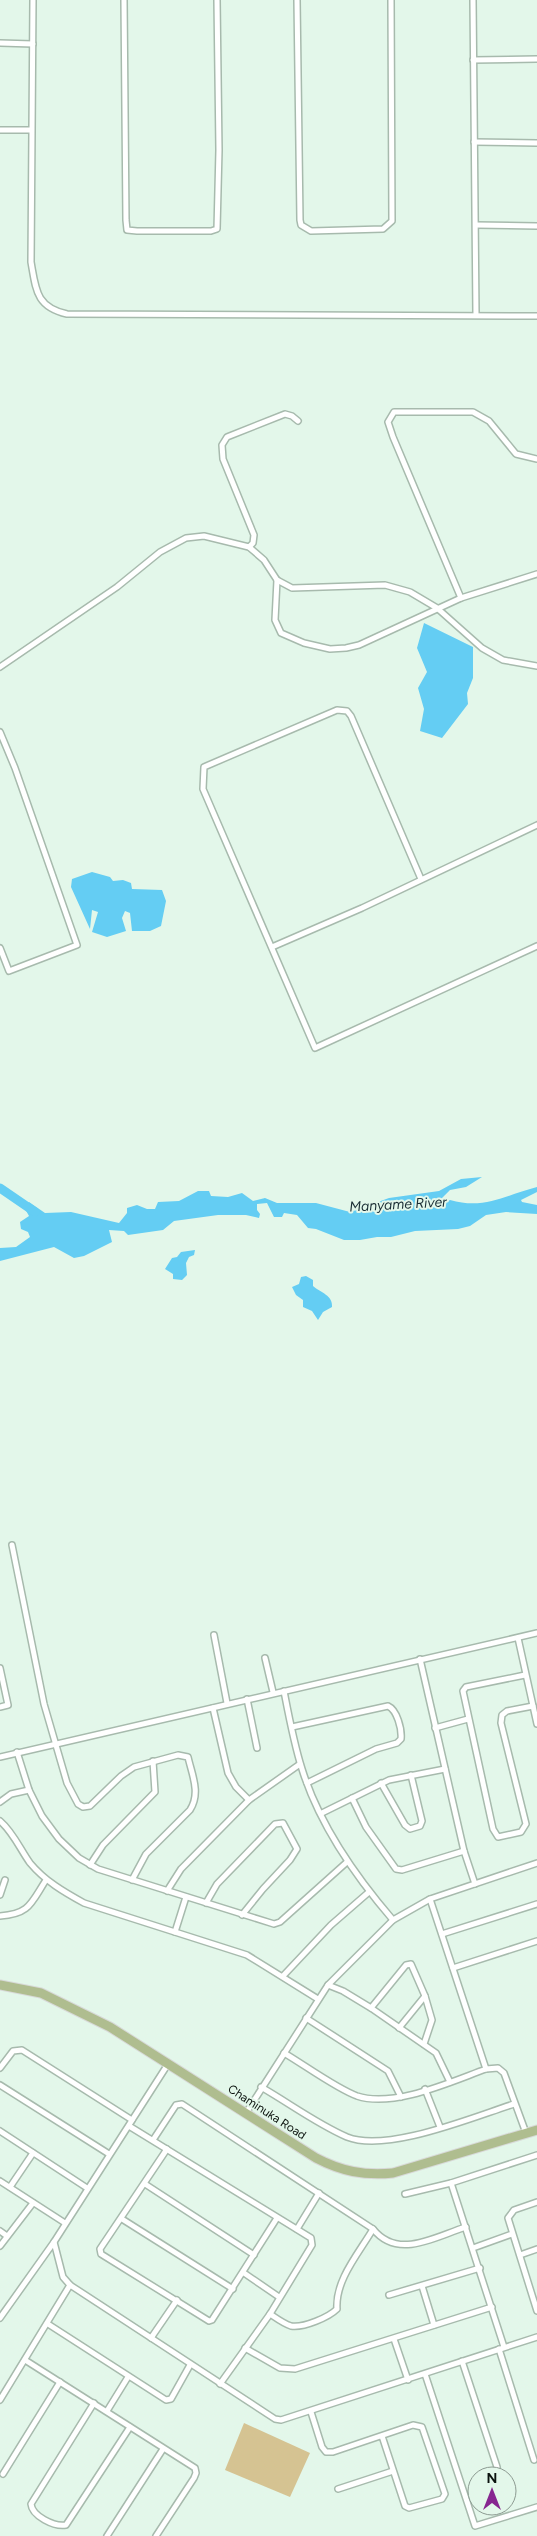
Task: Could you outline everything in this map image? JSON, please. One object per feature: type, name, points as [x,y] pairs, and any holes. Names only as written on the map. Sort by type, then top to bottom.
[{"type":"main road","name":"Chaminuka Road","points":[[0,1985],[30,1990],[57,1999],[110,2027],[329,2165],[343,2170],[368,2174],[406,2170],[537,2130]]},
{"type":"street","points":[[33,0],[31,262],[38,296],[53,311],[67,314],[476,314],[537,316]]},
{"type":"street","points":[[124,0],[126,220],[127,230],[137,231],[211,231],[217,228],[219,159],[217,0]]},
{"type":"street","points":[[297,0],[300,220],[307,230],[320,231],[383,229],[392,221],[391,0]]},
{"type":"street","points":[[473,0],[476,314]]},
{"type":"street","points":[[0,44],[32,44]]},
{"type":"street","points":[[474,60],[537,59]]},
{"type":"street","points":[[0,130],[31,130]]},
{"type":"street","points":[[474,142],[537,143]]},
{"type":"street","points":[[476,225],[537,226]]},
{"type":"street","points":[[461,598],[388,422],[394,412],[473,412],[489,421],[516,454],[537,459]]},
{"type":"street","points":[[248,547],[252,543],[254,535],[223,459],[222,445],[227,437],[285,414],[292,416],[298,421]]},
{"type":"street","points":[[0,668],[117,587],[160,552],[177,541],[204,536],[248,547],[264,560],[277,580],[286,586],[299,588],[392,586],[410,592],[438,608],[482,648],[503,660],[537,666]]},
{"type":"street","points":[[277,580],[275,620],[281,633],[304,643],[330,648],[359,645],[461,598],[537,574]]},
{"type":"street","points":[[421,879],[351,716],[347,711],[336,710],[204,766],[203,789],[315,1048],[537,946]]},
{"type":"street","points":[[0,732],[15,768],[77,945],[8,971],[0,948]]},
{"type":"street","points":[[272,947],[362,908],[537,826]]},
{"type":"street","points":[[12,1545],[44,1704],[56,1743],[58,1758],[67,1783],[78,1804],[83,1807],[90,1806],[127,1771],[153,1761],[186,1755],[196,1797],[190,1810],[142,1860],[132,1880]]},
{"type":"street","points":[[0,1757],[213,1708],[273,1692],[537,1633]]},
{"type":"street","points":[[214,1635],[227,1703]]},
{"type":"street","points":[[518,1638],[537,1724]]},
{"type":"street","points":[[265,1658],[273,1692]]},
{"type":"street","points":[[420,1659],[464,1851],[475,1884]]},
{"type":"street","points":[[0,1668],[8,1704],[0,1707]]},
{"type":"street","points":[[525,1674],[464,1689],[463,1695],[493,1828],[495,1834],[503,1837],[521,1832],[526,1824],[501,1719],[507,1711],[533,1706]]},
{"type":"street","points":[[284,1691],[300,1764],[307,1783],[347,1862],[393,1920]]},
{"type":"street","points":[[247,1699],[257,1748]]},
{"type":"street","points":[[292,1727],[388,1706],[394,1710],[400,1730],[401,1739],[397,1743],[376,1749],[307,1783]]},
{"type":"street","points":[[213,1708],[232,1782],[249,1800]]},
{"type":"street","points":[[435,1728],[468,1719]]},
{"type":"street","points":[[17,1752],[29,1790],[42,1816],[59,1839],[90,1865],[132,1880],[272,1924],[280,1922],[347,1862]]},
{"type":"street","points":[[90,1865],[103,1845],[155,1792],[153,1761]]},
{"type":"street","points":[[167,1891],[181,1869],[249,1800],[300,1764]]},
{"type":"street","points":[[322,1813],[381,1783],[445,1768]]},
{"type":"street","points":[[381,1783],[407,1828],[414,1828],[420,1826],[422,1821],[411,1775]]},
{"type":"street","points":[[0,1802],[11,1794],[29,1790]]},
{"type":"street","points":[[352,1798],[371,1835],[396,1870],[402,1870],[464,1851]]},
{"type":"street","points":[[0,1821],[30,1862],[46,1880],[84,1903],[248,1955],[318,1999]]},
{"type":"street","points":[[206,1904],[217,1884],[275,1824],[284,1824],[297,1847],[295,1854],[242,1915]]},
{"type":"street","points":[[246,2113],[328,1985],[393,1920],[430,1898],[537,1863]]},
{"type":"street","points":[[0,1895],[5,1880]]},
{"type":"street","points":[[0,1916],[17,1915],[25,1910],[46,1880]]},
{"type":"street","points":[[282,1976],[331,1925],[369,1892]]},
{"type":"street","points":[[175,1932],[186,1897]]},
{"type":"street","points":[[430,1898],[486,2069]]},
{"type":"street","points":[[442,1934],[537,1904]]},
{"type":"street","points":[[453,1968],[537,1941]]},
{"type":"street","points":[[370,2008],[406,1965],[411,1964],[425,1996],[432,2020],[424,2044]]},
{"type":"street","points":[[328,1985],[370,2008],[436,2053],[450,2082]]},
{"type":"street","points":[[399,2028],[425,1996]]},
{"type":"street","points":[[306,2018],[388,2071],[401,2097]]},
{"type":"street","points":[[0,2068],[13,2051],[22,2050],[132,2120]]},
{"type":"street","points":[[284,2053],[354,2095],[373,2100],[401,2097],[486,2069],[498,2068],[504,2073],[526,2133]]},
{"type":"street","points":[[0,2318],[54,2242],[168,2063]]},
{"type":"street","points":[[0,2085],[109,2154]]},
{"type":"street","points":[[261,2087],[348,2137],[370,2142],[390,2140],[440,2127],[514,2104]]},
{"type":"street","points":[[426,2089],[440,2127]]},
{"type":"street","points":[[153,2140],[176,2105],[182,2104],[320,2193],[373,2229],[382,2240],[393,2245],[406,2246],[466,2227]]},
{"type":"street","points":[[128,2126],[310,2238],[312,2245],[270,2314],[220,2384]]},
{"type":"street","points":[[0,2131],[87,2188]]},
{"type":"street","points":[[167,2149],[100,2249],[101,2254],[212,2320],[244,2273],[277,2218]]},
{"type":"street","points":[[10,2187],[33,2153]]},
{"type":"street","points":[[406,2194],[451,2184],[537,2155]]},
{"type":"street","points":[[0,2181],[65,2223]]},
{"type":"street","points":[[145,2184],[254,2255]]},
{"type":"street","points":[[451,2184],[492,2307],[534,2460]]},
{"type":"street","points":[[297,2229],[320,2193]]},
{"type":"street","points":[[537,2202],[510,2212],[508,2218],[534,2294],[537,2311]]},
{"type":"street","points":[[0,2246],[33,2203]]},
{"type":"street","points":[[122,2218],[233,2289]]},
{"type":"street","points":[[270,2314],[290,2326],[299,2326],[332,2314],[337,2309],[336,2297],[347,2272],[373,2229]]},
{"type":"street","points":[[0,2231],[7,2236]]},
{"type":"street","points":[[473,2248],[512,2234]]},
{"type":"street","points":[[54,2242],[63,2277],[70,2285],[190,2365],[276,2419],[281,2420],[311,2412],[537,2337]]},
{"type":"street","points":[[520,2255],[537,2250]]},
{"type":"street","points":[[389,2295],[480,2268]]},
{"type":"street","points":[[244,2273],[279,2297]]},
{"type":"street","points":[[0,2400],[70,2285]]},
{"type":"street","points":[[422,2286],[434,2325]]},
{"type":"street","points":[[151,2338],[177,2300]]},
{"type":"street","points":[[245,2348],[280,2368],[295,2369],[492,2307]]},
{"type":"street","points":[[48,2324],[128,2377],[168,2400],[190,2365]]},
{"type":"street","points":[[394,2339],[408,2380]]},
{"type":"street","points":[[25,2360],[195,2468],[196,2473],[156,2536]]},
{"type":"street","points":[[462,2361],[497,2466]]},
{"type":"street","points":[[425,2374],[475,2526],[537,2507]]},
{"type":"street","points":[[107,2411],[128,2377]]},
{"type":"street","points":[[3,2474],[60,2382]]},
{"type":"street","points":[[94,2403],[30,2504],[33,2512],[44,2520],[61,2526],[66,2525],[130,2427]]},
{"type":"street","points":[[311,2412],[322,2447],[326,2452],[333,2452],[412,2425],[422,2427],[445,2494],[442,2499],[409,2508],[405,2506],[382,2436]]},
{"type":"street","points":[[107,2536],[163,2449]]},
{"type":"street","points":[[338,2490],[393,2471]]},
{"type":"shaded area","points":[[244,2423],[310,2453],[290,2497],[225,2470]]},
{"type":"water","points":[[424,623],[473,647],[473,678],[467,693],[468,704],[442,738],[420,731],[424,709],[418,688],[427,672],[417,648]]},
{"type":"water","points":[[92,872],[110,877],[113,881],[123,880],[131,883],[132,889],[162,890],[166,901],[161,926],[150,931],[132,931],[130,913],[125,911],[122,918],[126,931],[107,937],[92,932],[98,912],[92,910],[90,929],[71,887],[72,879]]},
{"type":"water","name":"Manyame River","points":[[482,1177],[466,1187],[450,1190],[441,1199],[422,1205],[422,1209],[440,1206],[450,1200],[474,1203],[495,1200],[537,1187],[537,1192],[521,1200],[522,1202],[537,1205],[537,1214],[506,1212],[486,1215],[470,1226],[458,1229],[415,1231],[391,1237],[344,1240],[316,1229],[308,1228],[297,1215],[284,1213],[282,1217],[274,1217],[267,1203],[257,1204],[257,1210],[260,1214],[259,1218],[246,1215],[218,1215],[174,1221],[163,1230],[128,1235],[124,1231],[109,1230],[112,1242],[84,1256],[74,1258],[54,1247],[0,1261],[0,1248],[16,1247],[30,1237],[28,1232],[21,1229],[20,1222],[29,1216],[24,1207],[29,1202],[45,1213],[71,1212],[119,1223],[127,1213],[127,1208],[137,1205],[147,1209],[155,1209],[158,1202],[179,1201],[198,1191],[209,1191],[211,1196],[228,1197],[242,1193],[253,1201],[265,1198],[277,1203],[316,1203],[350,1212],[389,1198],[439,1191],[461,1179]]},
{"type":"water","points":[[195,1250],[194,1255],[189,1257],[186,1263],[187,1275],[182,1280],[173,1279],[173,1274],[165,1269],[172,1258],[177,1257],[181,1252]]},
{"type":"water","points":[[306,1276],[313,1280],[313,1286],[329,1297],[332,1303],[332,1307],[323,1312],[318,1320],[312,1311],[303,1307],[303,1300],[296,1295],[292,1287],[299,1284],[301,1277]]},
{"type":"waterway","points":[[0,1188],[35,1212]]}]
